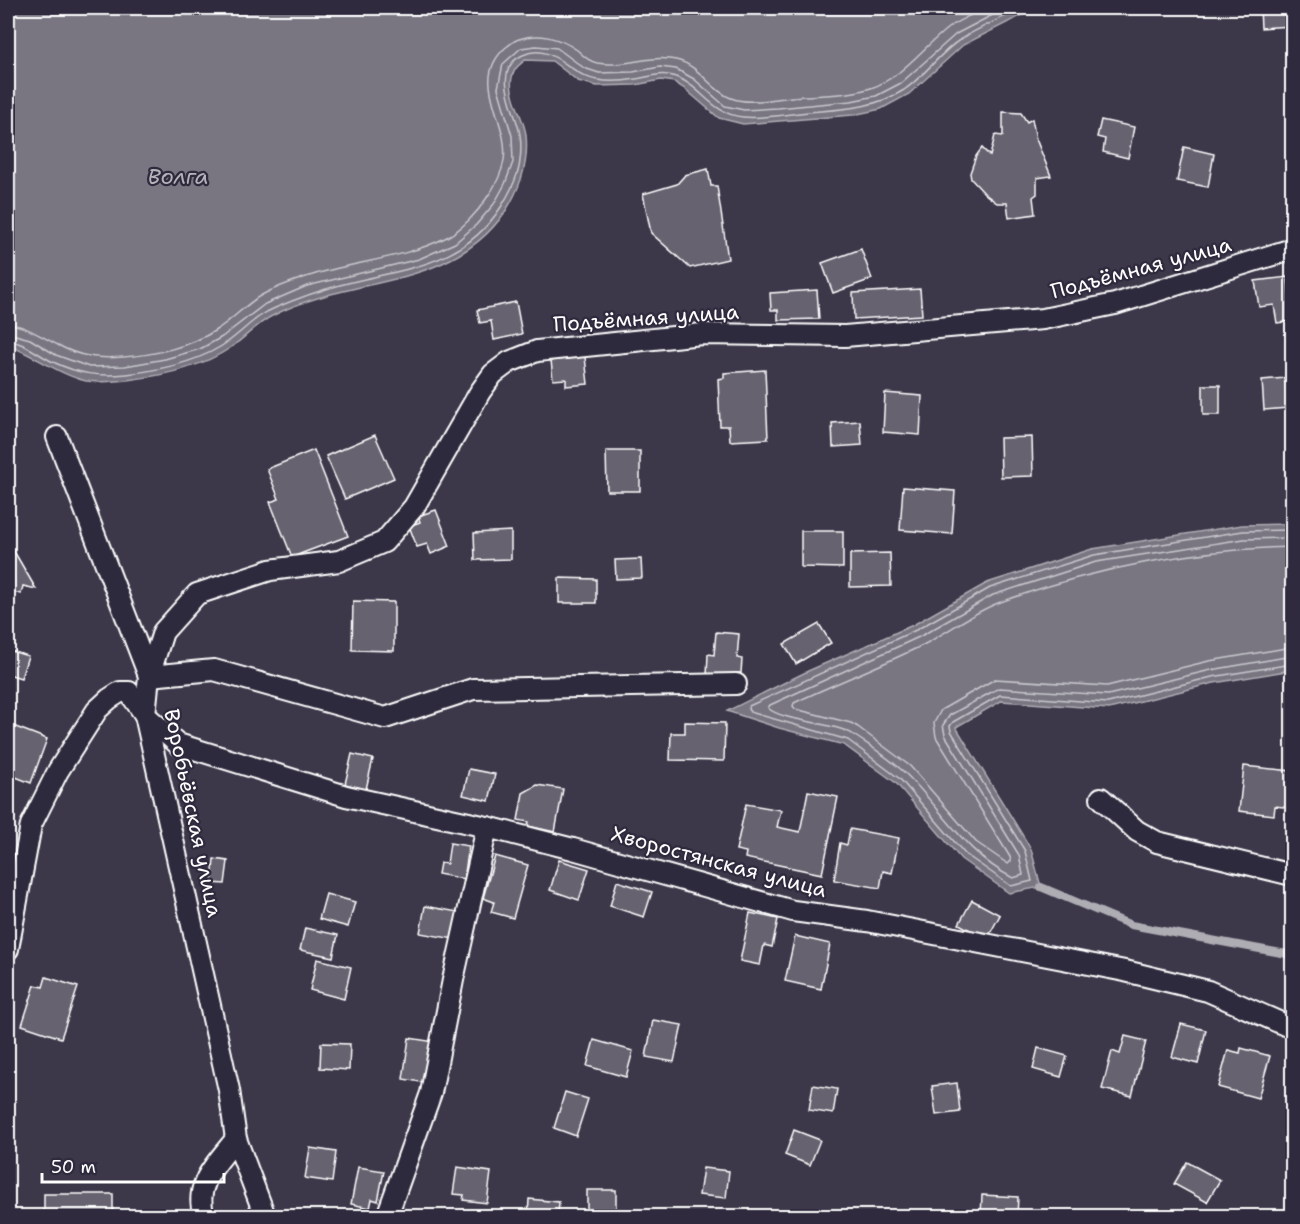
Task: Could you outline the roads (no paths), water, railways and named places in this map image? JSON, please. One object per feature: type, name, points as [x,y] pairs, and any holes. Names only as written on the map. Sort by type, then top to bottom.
[{"type":"street","name":"Подъёмная улица","points":[[149,676],[163,632],[197,594],[270,570],[339,561],[384,542],[414,507],[480,392],[493,374],[509,362],[537,351],[702,334],[845,336],[1043,319],[1114,304],[1293,249]]},
{"type":"street","name":"Воробьёвская улица","points":[[57,437],[149,676],[145,715],[229,1090],[236,1139],[265,1216]]},
{"type":"street","points":[[149,676],[214,670],[385,718],[473,689],[736,684]]},
{"type":"street","name":"Хворостянская улица","points":[[8,949],[31,825],[58,771],[97,710],[109,699],[120,693],[129,692],[145,715],[178,744],[346,796],[487,827],[573,849],[793,911],[867,921],[1125,972],[1208,991],[1293,1028]]},
{"type":"street","points":[[1101,798],[1137,831],[1157,842],[1293,875]]},
{"type":"street","points":[[387,1216],[431,1093],[487,827]]},
{"type":"street","points":[[204,1216],[201,1208],[204,1180],[236,1139]]},
{"type":"water","name":"Волга","points":[[8,8],[1036,8],[963,45],[909,94],[881,109],[853,115],[743,124],[719,118],[674,82],[661,80],[635,85],[597,86],[578,81],[552,61],[525,60],[515,70],[511,85],[526,135],[525,166],[519,185],[505,212],[483,237],[457,256],[428,269],[304,302],[274,315],[230,348],[194,366],[153,376],[96,382],[66,374],[8,345]]},
{"type":"water","points":[[1292,524],[1292,670],[1214,683],[1109,709],[1001,701],[956,727],[1031,849],[1041,887],[1009,893],[961,859],[896,783],[844,745],[779,728],[727,711],[808,671],[913,625],[987,583],[1092,549],[1242,525]]},
{"type":"waterway","points":[[1041,887],[1131,925],[1292,955]]}]
